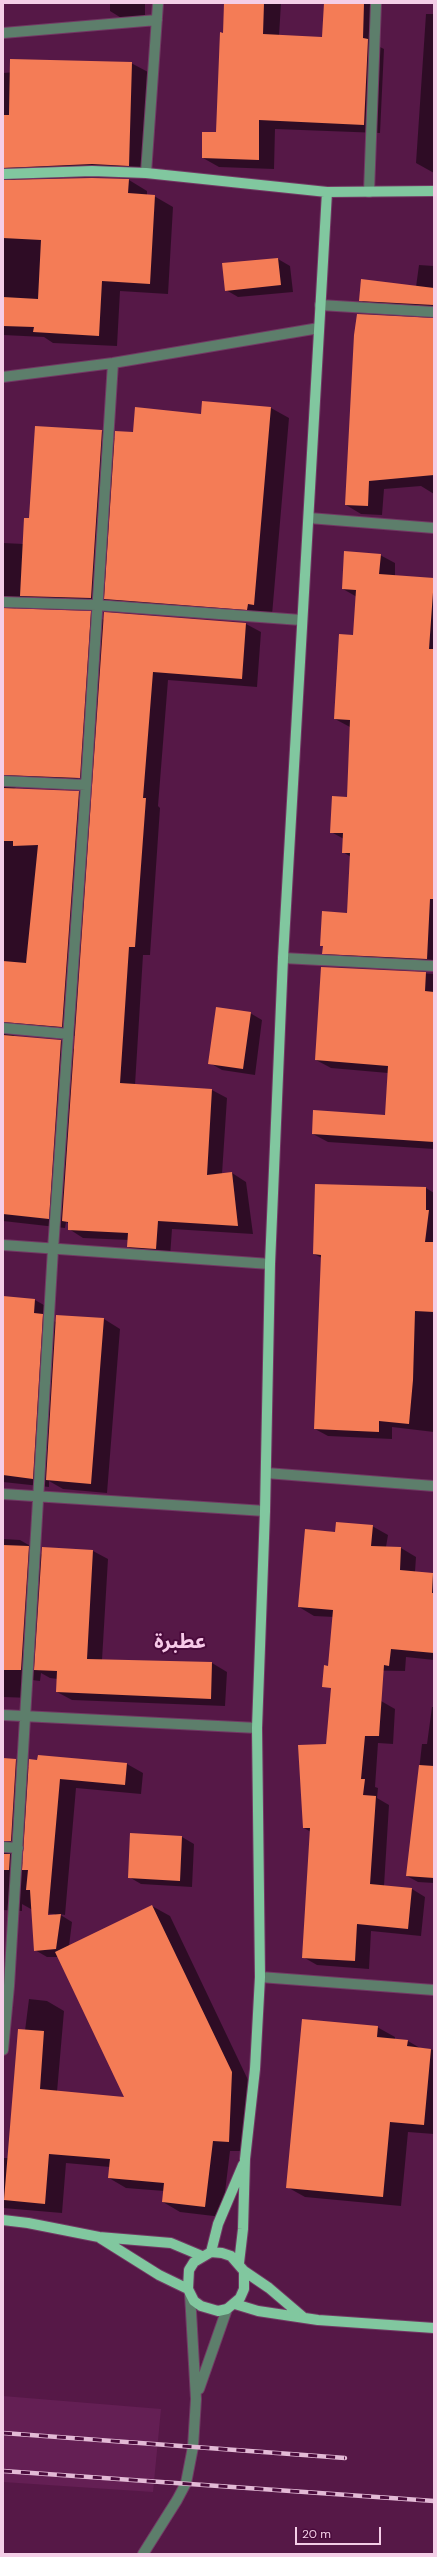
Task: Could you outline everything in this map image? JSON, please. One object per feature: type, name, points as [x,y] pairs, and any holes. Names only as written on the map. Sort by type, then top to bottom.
[{"type":"main road","points":[[3,174],[92,171],[146,173],[327,192],[434,191]]},
{"type":"main road","points":[[231,2306],[244,2289],[241,2267],[245,2159],[255,2069],[260,1977],[257,1728],[265,1511],[270,1264],[283,958],[301,620],[327,192]]},
{"type":"main road","points":[[245,2159],[207,2254],[189,2270],[189,2291],[194,2301],[209,2310],[231,2306],[303,2317],[434,2328]]},
{"type":"main road","points":[[3,2220],[28,2222],[99,2237],[171,2243],[207,2254],[226,2254],[303,2317]]},
{"type":"main road","points":[[99,2237],[159,2275],[189,2291]]},
{"type":"street","points":[[146,173],[158,3]]},
{"type":"street","points":[[369,192],[376,3]]},
{"type":"street","points":[[3,33],[157,20]]},
{"type":"street","points":[[320,306],[434,312]]},
{"type":"street","points":[[3,377],[113,364],[319,328]]},
{"type":"street","points":[[3,2050],[6,1986],[18,1848],[53,1249],[86,785],[96,605],[113,364]]},
{"type":"street","points":[[308,518],[434,528]]},
{"type":"street","points":[[3,602],[96,605],[301,620]]},
{"type":"street","points":[[3,781],[86,785]]},
{"type":"street","points":[[283,958],[434,966]]},
{"type":"street","points":[[3,1028],[68,1034]]},
{"type":"street","points":[[3,1245],[270,1264]]},
{"type":"street","points":[[266,1473],[434,1486]]},
{"type":"street","points":[[3,1494],[265,1511]]},
{"type":"street","points":[[3,1715],[257,1728]]},
{"type":"street","points":[[3,1847],[18,1848]]},
{"type":"street","points":[[260,1977],[434,1990]]},
{"type":"street","points":[[143,2554],[186,2483],[193,2446],[196,2399],[189,2291]]},
{"type":"street","points":[[196,2399],[210,2352],[231,2306]]},
{"type":"shaded area","points":[[3,2396],[161,2409],[153,2492],[3,2482]]},
{"type":"building","points":[[224,3],[264,3],[263,34],[322,37],[324,3],[364,3],[363,38],[368,39],[364,125],[259,120],[259,160],[202,158],[202,132],[216,132],[220,32],[223,33]]},
{"type":"building","points":[[10,59],[132,62],[129,166],[92,164],[3,168],[3,115],[9,115]]},
{"type":"building","points":[[92,178],[129,179],[128,193],[155,195],[150,284],[102,281],[99,336],[33,332],[34,327],[3,326],[3,297],[38,299],[41,240],[3,238],[3,180]]},
{"type":"building","points":[[278,258],[281,285],[225,291],[222,263]]},
{"type":"building","points":[[361,279],[434,288],[434,305],[359,301]]},
{"type":"building","points":[[357,314],[434,318],[434,475],[369,481],[368,506],[345,505],[354,335]]},
{"type":"building","points":[[202,401],[271,407],[254,605],[248,604],[247,610],[104,599],[115,431],[133,432],[135,407],[201,414]]},
{"type":"building","points":[[35,426],[102,430],[91,598],[20,596],[24,518],[29,518]]},
{"type":"building","points":[[344,551],[381,554],[379,574],[434,578],[429,649],[434,649],[434,899],[430,899],[427,959],[322,954],[323,946],[320,946],[322,911],[347,913],[350,853],[342,853],[343,833],[330,833],[332,796],[347,797],[350,720],[334,719],[339,634],[353,635],[356,590],[342,589]]},
{"type":"building","points":[[3,608],[91,611],[80,778],[3,775]]},
{"type":"building","points":[[104,612],[246,623],[242,679],[153,672],[143,798],[146,798],[135,947],[129,947],[120,1083],[212,1089],[207,1175],[232,1172],[238,1226],[158,1221],[156,1249],[127,1247],[128,1233],[68,1230],[68,1222],[62,1221]]},
{"type":"building","points":[[3,788],[79,791],[62,1027],[3,1022],[3,961],[26,963],[38,845],[13,846],[13,841],[3,841]]},
{"type":"building","points":[[321,967],[426,972],[425,991],[434,992],[434,1142],[312,1134],[313,1110],[385,1115],[388,1066],[315,1060]]},
{"type":"building","points":[[216,1007],[251,1012],[243,1069],[208,1064]]},
{"type":"building","points":[[3,1035],[61,1040],[49,1219],[3,1214]]},
{"type":"building","points":[[315,1184],[426,1187],[426,1210],[429,1210],[425,1242],[434,1242],[434,1312],[415,1311],[413,1380],[409,1424],[379,1421],[379,1432],[314,1429],[321,1255],[313,1254]]},
{"type":"building","points":[[3,1296],[35,1299],[34,1313],[43,1314],[33,1479],[3,1475]]},
{"type":"building","points":[[56,1315],[104,1318],[91,1484],[46,1480]]},
{"type":"building","points":[[336,1522],[373,1525],[371,1546],[401,1547],[400,1570],[433,1573],[432,1593],[434,1593],[434,1653],[391,1649],[389,1666],[384,1665],[379,1736],[365,1736],[361,1779],[365,1779],[363,1795],[376,1796],[370,1884],[412,1888],[408,1929],[357,1924],[355,1961],[302,1958],[310,1828],[303,1828],[298,1745],[326,1744],[331,1688],[322,1687],[324,1665],[328,1666],[333,1610],[298,1607],[305,1529],[335,1532]]},
{"type":"building","points":[[3,1545],[29,1546],[21,1670],[3,1670]]},
{"type":"building","points":[[42,1547],[93,1550],[87,1659],[212,1662],[211,1699],[56,1692],[57,1671],[34,1670]]},
{"type":"building","points":[[38,1755],[127,1763],[125,1785],[60,1779],[48,1915],[61,1914],[56,1949],[34,1951],[30,1890],[26,1890],[28,1870],[22,1870],[29,1759],[37,1760]]},
{"type":"building","points":[[3,1758],[16,1759],[11,1841],[3,1841]]},
{"type":"building","points":[[419,1765],[434,1766],[434,1878],[406,1876]]},
{"type":"building","points":[[130,1833],[182,1836],[180,1881],[128,1878]]},
{"type":"building","points":[[3,1854],[10,1854],[9,1870],[3,1870]]},
{"type":"building","points":[[152,1905],[232,2072],[229,2142],[213,2141],[205,2207],[162,2202],[164,2183],[108,2178],[110,2159],[49,2154],[45,2204],[4,2200],[18,2029],[44,2031],[40,2089],[124,2097],[55,1952]]},
{"type":"building","points":[[302,2019],[378,2026],[377,2037],[408,2040],[407,2046],[431,2049],[424,2125],[390,2122],[383,2197],[286,2188]]},
{"type":"railway","points":[[3,2433],[345,2458]]},
{"type":"railway","points":[[3,2471],[434,2501]]},
{"type":"district","name":"عطبرة","points":[[180,1643]]}]
